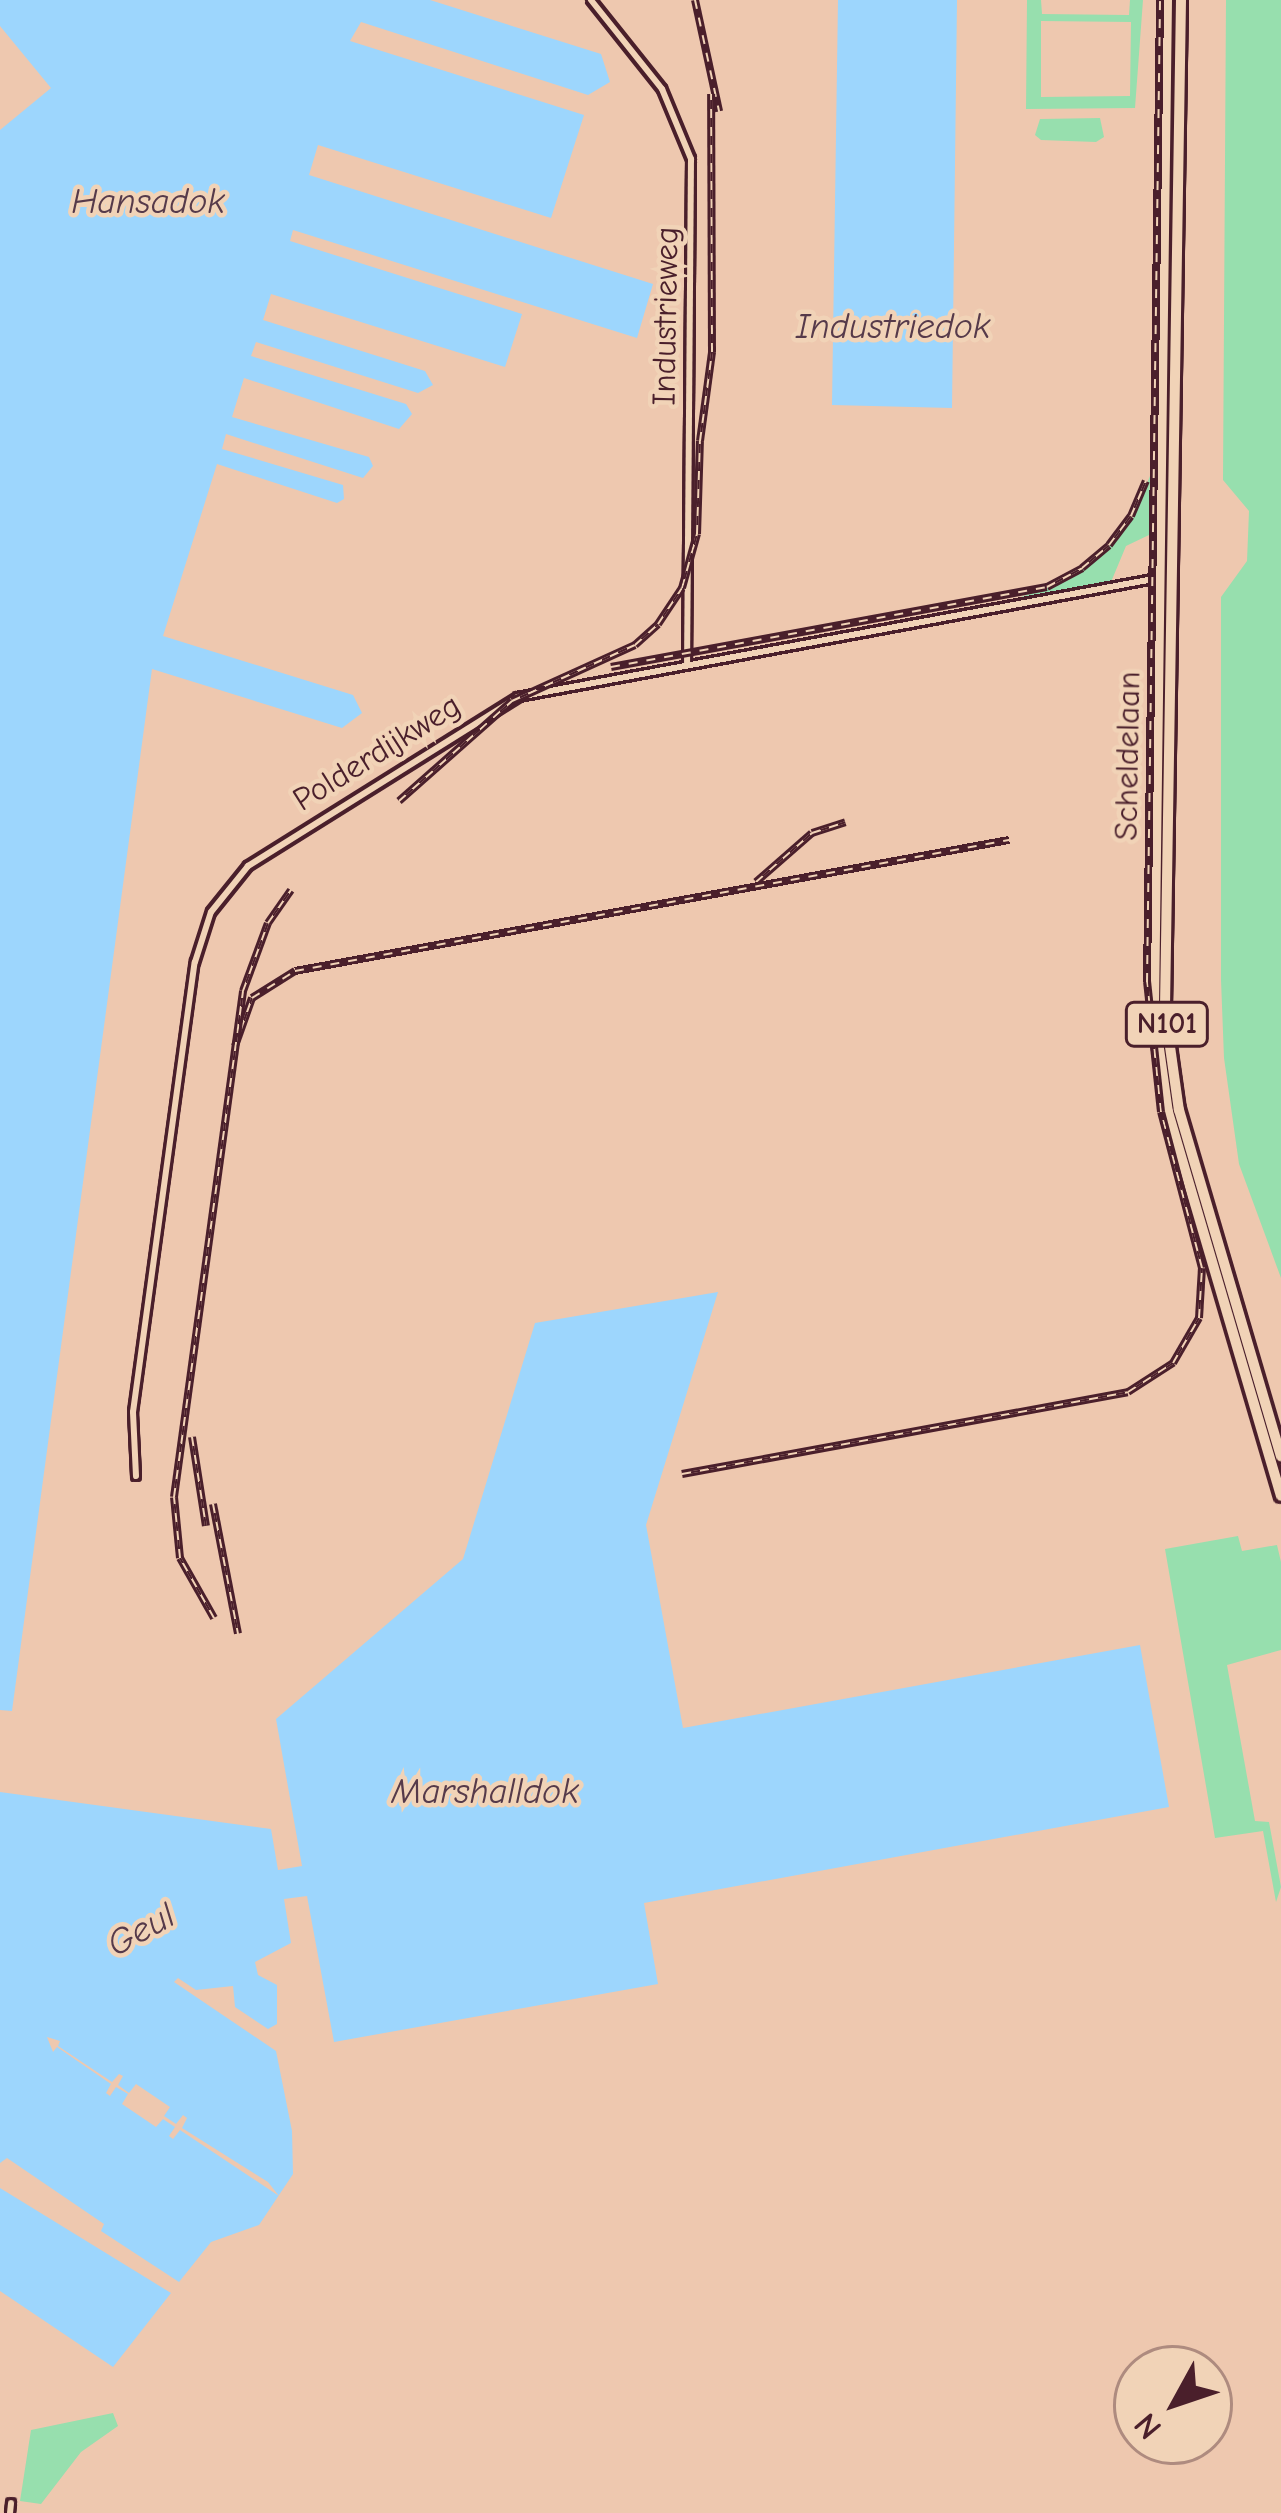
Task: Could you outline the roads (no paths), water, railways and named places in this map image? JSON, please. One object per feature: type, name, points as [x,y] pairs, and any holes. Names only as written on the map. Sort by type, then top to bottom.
[{"type":"main road","name":"Scheldelaan","points":[[1166,0],[1163,962],[1169,1052],[1208,1238]]},
{"type":"main road","name":"Scheldelaan","points":[[1163,578],[1181,0]]},
{"type":"main road","name":"Scheldelaan","points":[[1163,676],[1155,792],[1154,1013],[1168,1112],[1261,1412],[1281,1496]]},
{"type":"main road","points":[[1155,792],[1167,784]]},
{"type":"main road","name":"Scheldelaan","points":[[1261,1412],[1281,1456]]},
{"type":"street","name":"Industrieweg","points":[[591,0],[662,88],[691,159],[687,664]]},
{"type":"street","name":"Polderdijkweg","points":[[136,1475],[133,1412],[195,962],[204,928],[220,897],[248,866],[389,770],[514,698],[1163,578]]},
{"type":"street","points":[[10,2513],[11,2503]]},
{"type":"water","name":"Hansadok","points":[[0,0],[430,0],[601,54],[610,82],[588,95],[361,22],[350,41],[584,115],[551,218],[318,145],[309,175],[653,284],[637,338],[293,230],[290,241],[522,314],[505,367],[271,294],[263,320],[425,371],[433,385],[418,393],[256,342],[251,356],[406,404],[412,414],[399,429],[244,378],[232,417],[369,457],[373,466],[363,478],[226,434],[222,449],[343,485],[344,499],[337,503],[217,464],[163,636],[353,695],[362,713],[342,728],[152,669],[12,1711],[0,1710],[0,130],[51,88],[0,26]]},
{"type":"water","name":"Industriedok","points":[[838,0],[957,0],[952,408],[832,405]]},
{"type":"water","name":"Marshalldok","points":[[718,1292],[646,1525],[683,1728],[1140,1645],[1169,1807],[644,1903],[658,1984],[334,2042],[307,1896],[284,1899],[291,1943],[255,1962],[258,1975],[277,1985],[277,2024],[268,2029],[235,2007],[233,1986],[196,1990],[178,1978],[174,1982],[276,2051],[292,2131],[293,2174],[259,2225],[211,2242],[179,2282],[101,2231],[104,2224],[7,2158],[0,2163],[0,1792],[271,1829],[278,1870],[302,1866],[276,1719],[463,1559],[535,1323]]},
{"type":"water","points":[[0,2188],[171,2293],[113,2367],[0,2291]]},
{"type":"railway","points":[[695,0],[719,111]]},
{"type":"railway","points":[[682,1474],[1128,1392],[1173,1363],[1199,1318],[1202,1268],[1161,1112],[1147,982],[1160,0]]},
{"type":"railway","points":[[399,801],[512,701],[635,645],[658,624],[682,588],[697,534],[700,441],[712,352],[711,94]]},
{"type":"railway","points":[[611,667],[1047,587],[1082,568],[1109,545],[1131,516],[1146,481]]},
{"type":"railway","points":[[756,882],[812,833],[845,822]]},
{"type":"railway","points":[[235,1046],[252,998],[295,971],[1009,840]]},
{"type":"railway","points":[[214,1618],[180,1558],[174,1497],[243,991],[268,923],[291,890]]},
{"type":"railway","points":[[192,1437],[206,1526]]},
{"type":"railway","points":[[213,1504],[238,1634]]},
{"type":"water label","name":"Geul","points":[[141,1930]]}]
